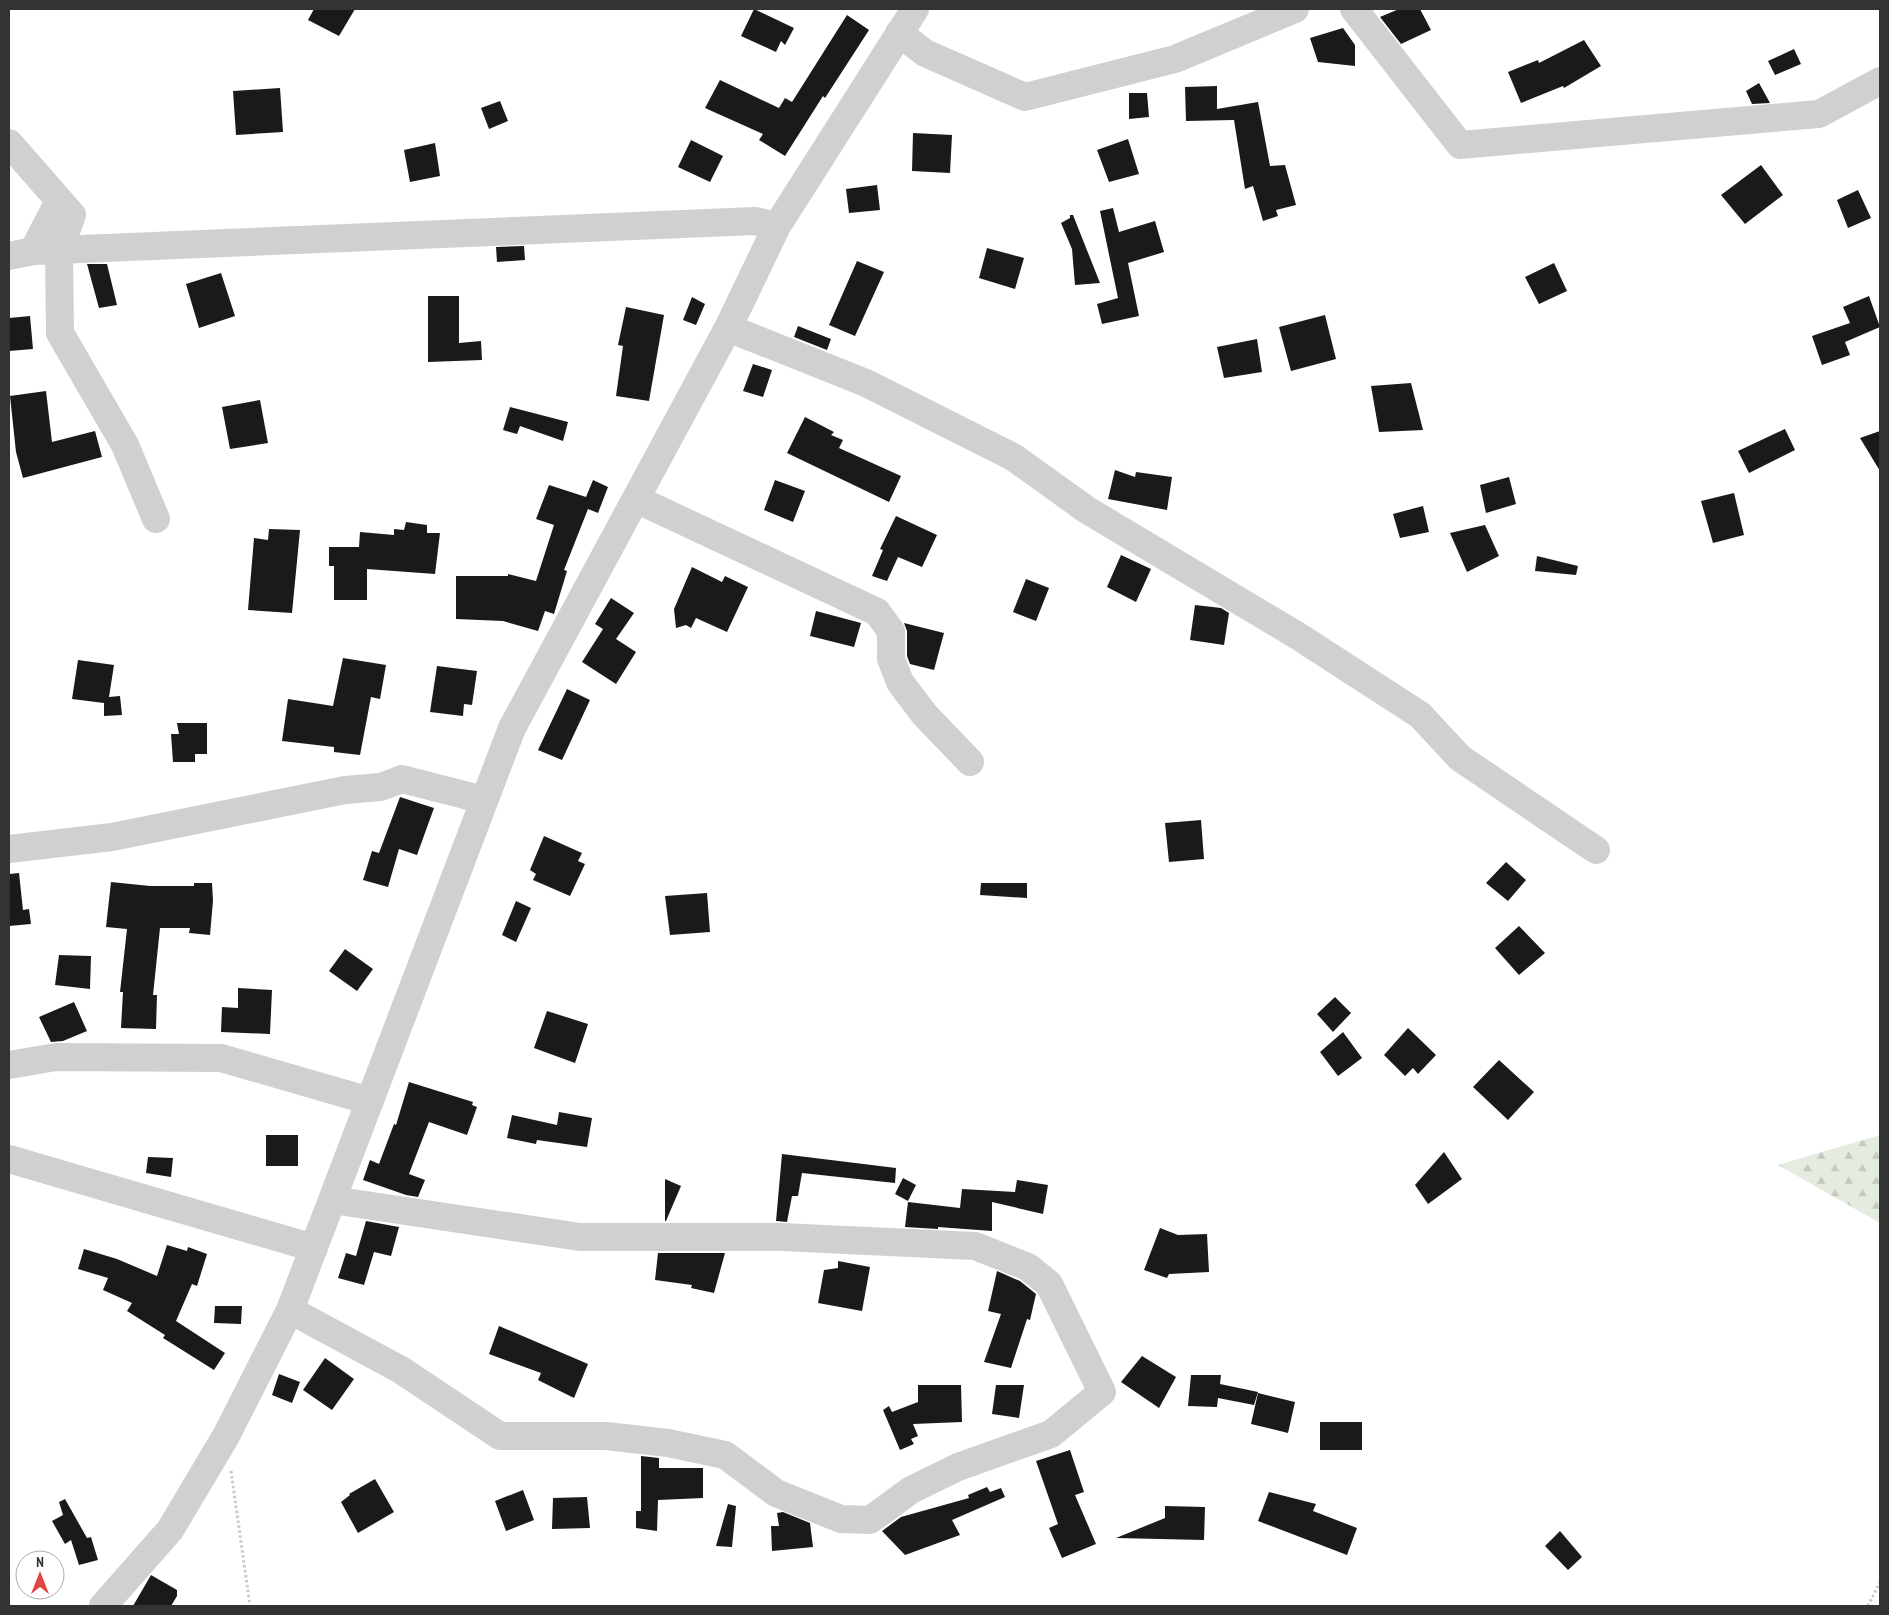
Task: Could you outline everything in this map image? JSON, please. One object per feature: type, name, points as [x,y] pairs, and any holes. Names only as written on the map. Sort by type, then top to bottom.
[{"type":"street","points":[[103,1606],[170,1530],[226,1436],[290,1310],[512,728],[728,328],[777,226],[915,9]]},
{"type":"street","points":[[899,34],[924,53],[1024,97],[1175,59],[1295,9]]},
{"type":"street","points":[[1354,9],[1460,145],[1819,114],[1880,81]]},
{"type":"street","points":[[9,143],[72,215],[33,253]]},
{"type":"street","points":[[33,253],[755,221],[777,226]]},
{"type":"street","points":[[33,253],[60,333],[126,445],[156,519]]},
{"type":"street","points":[[728,328],[866,383],[1013,457],[1086,510],[1298,636],[1420,715],[1460,758],[1596,850]]},
{"type":"street","points":[[636,498],[877,612],[892,631],[892,659],[900,682],[924,714],[970,762]]},
{"type":"street","points":[[9,849],[112,837],[346,790],[381,787],[402,779],[484,800]]},
{"type":"street","points":[[9,1084],[19,1064],[56,1057],[222,1058],[370,1100]]},
{"type":"street","points":[[9,1158],[314,1248]]},
{"type":"street","points":[[290,1310],[401,1370],[500,1436],[606,1436],[668,1443],[725,1455],[776,1493],[841,1519],[870,1520],[911,1490],[958,1467],[1051,1434],[1102,1392],[1049,1284],[1028,1267],[975,1246],[782,1237],[580,1237],[332,1200]]},
{"type":"path","points":[[226,1436],[250,1606]]},
{"type":"path","points":[[1868,1606],[1880,1582]]},
{"type":"green space","points":[[1880,1135],[1880,1223],[1778,1165]]},
{"type":"building","points":[[314,9],[355,9],[339,36],[308,20]]},
{"type":"building","points":[[754,9],[794,28],[785,45],[781,41],[776,52],[741,36]]},
{"type":"building","points":[[1399,9],[1420,9],[1431,30],[1401,44],[1380,17]]},
{"type":"building","points":[[847,15],[869,30],[825,98],[823,96],[785,156],[759,140],[763,134],[705,108],[720,80],[779,108],[785,98],[792,102]]},
{"type":"building","points":[[1343,28],[1355,45],[1355,66],[1318,62],[1310,38]]},
{"type":"building","points":[[1584,40],[1601,66],[1564,88],[1563,86],[1521,103],[1508,72],[1538,60],[1539,63]]},
{"type":"building","points":[[1794,49],[1801,64],[1775,75],[1768,61]]},
{"type":"building","points":[[1759,83],[1770,103],[1752,104],[1746,91]]},
{"type":"building","points":[[1217,86],[1217,109],[1258,102],[1270,166],[1285,165],[1296,205],[1276,210],[1278,216],[1263,221],[1253,186],[1245,189],[1234,120],[1186,121],[1185,87]]},
{"type":"building","points":[[280,88],[283,132],[236,135],[233,91]]},
{"type":"building","points":[[1129,93],[1147,93],[1149,117],[1129,119]]},
{"type":"building","points":[[500,101],[508,121],[489,129],[481,108]]},
{"type":"building","points":[[913,133],[952,135],[950,173],[912,171]]},
{"type":"building","points":[[1128,139],[1139,174],[1109,182],[1097,150]]},
{"type":"building","points":[[691,140],[723,156],[710,182],[678,167]]},
{"type":"building","points":[[435,143],[440,176],[410,182],[404,150]]},
{"type":"building","points":[[1761,165],[1783,195],[1745,224],[1721,195]]},
{"type":"building","points":[[877,185],[880,210],[849,213],[846,189]]},
{"type":"building","points":[[1858,190],[1871,218],[1848,228],[1837,200]]},
{"type":"building","points":[[1113,208],[1119,232],[1155,221],[1164,252],[1128,263],[1139,316],[1102,324],[1097,304],[1118,298],[1100,211]]},
{"type":"building","points":[[1070,215],[1073,215],[1100,283],[1075,285],[1072,249],[1061,223],[1070,218]]},
{"type":"building","points":[[524,246],[525,260],[497,262],[496,247]]},
{"type":"building","points":[[987,248],[1024,258],[1015,289],[979,278]]},
{"type":"building","points":[[857,261],[884,272],[855,336],[829,325]]},
{"type":"building","points":[[1554,263],[1567,291],[1539,304],[1525,277]]},
{"type":"building","points":[[87,264],[107,264],[117,305],[99,308]]},
{"type":"building","points":[[221,273],[235,316],[199,328],[186,284]]},
{"type":"building","points":[[428,296],[459,296],[459,343],[481,341],[482,360],[428,362]]},
{"type":"building","points":[[1869,296],[1880,327],[1845,342],[1850,355],[1822,365],[1812,336],[1850,323],[1843,307]]},
{"type":"building","points":[[692,297],[705,304],[696,325],[683,320]]},
{"type":"building","points":[[626,307],[664,315],[649,401],[616,396],[623,346],[618,345]]},
{"type":"building","points":[[1325,315],[1336,359],[1291,371],[1279,327]]},
{"type":"building","points":[[30,316],[33,349],[9,351],[9,318]]},
{"type":"building","points":[[798,326],[831,339],[827,350],[794,337]]},
{"type":"building","points":[[1257,339],[1262,372],[1224,378],[1217,347]]},
{"type":"building","points":[[753,364],[772,370],[763,397],[743,391]]},
{"type":"building","points":[[1411,383],[1423,430],[1379,432],[1371,386]]},
{"type":"building","points":[[46,391],[52,442],[95,431],[102,457],[23,478],[16,452],[10,396]]},
{"type":"building","points":[[260,400],[268,443],[230,449],[222,407]]},
{"type":"building","points":[[510,407],[568,422],[563,441],[520,426],[517,434],[503,430]]},
{"type":"building","points":[[805,417],[834,432],[831,435],[843,440],[839,448],[901,476],[889,502],[787,453]]},
{"type":"building","points":[[1785,429],[1795,450],[1749,473],[1738,451]]},
{"type":"building","points":[[1880,431],[1880,471],[1860,438]]},
{"type":"building","points":[[1115,470],[1135,477],[1136,472],[1172,477],[1167,510],[1108,499]]},
{"type":"building","points":[[1509,477],[1516,504],[1486,513],[1480,485]]},
{"type":"building","points":[[593,480],[608,487],[598,513],[588,509],[564,570],[567,571],[554,614],[545,611],[538,631],[503,621],[456,619],[456,576],[508,576],[508,574],[536,581],[554,525],[536,519],[549,485],[586,497]]},
{"type":"building","points":[[775,480],[805,491],[793,522],[764,510]]},
{"type":"building","points":[[1734,493],[1744,535],[1713,543],[1701,501]]},
{"type":"building","points":[[1423,506],[1429,532],[1400,538],[1393,514]]},
{"type":"building","points":[[896,516],[937,535],[922,567],[898,557],[887,581],[872,576],[883,550],[880,549]]},
{"type":"building","points":[[406,522],[427,525],[427,533],[440,533],[435,574],[367,569],[367,600],[334,600],[334,566],[329,566],[329,547],[359,547],[360,532],[394,535],[394,529],[404,530]]},
{"type":"building","points":[[1485,525],[1499,556],[1467,572],[1450,533]]},
{"type":"building","points":[[269,529],[300,530],[292,613],[248,610],[254,538],[268,540]]},
{"type":"building","points":[[1121,555],[1151,569],[1136,602],[1107,587]]},
{"type":"building","points":[[1537,556],[1578,566],[1576,575],[1535,571]]},
{"type":"building","points":[[692,567],[722,582],[725,576],[748,587],[727,632],[696,618],[691,628],[686,625],[676,628],[674,609]]},
{"type":"building","points":[[1026,579],[1049,588],[1036,621],[1013,612]]},
{"type":"building","points":[[611,598],[634,613],[616,639],[636,652],[616,684],[582,662],[603,629],[595,624]]},
{"type":"building","points":[[1195,605],[1221,608],[1229,613],[1224,645],[1190,640]]},
{"type":"building","points":[[816,611],[861,623],[854,647],[810,636]]},
{"type":"building","points":[[904,623],[944,633],[934,670],[910,664],[907,656],[907,631]]},
{"type":"building","points":[[343,658],[386,665],[380,699],[371,697],[360,755],[334,752],[334,747],[282,741],[288,699],[333,706]]},
{"type":"building","points":[[78,660],[114,665],[109,697],[120,696],[122,715],[104,716],[104,703],[72,699]]},
{"type":"building","points":[[437,666],[477,671],[472,705],[464,704],[463,716],[430,712]]},
{"type":"building","points":[[567,689],[590,700],[562,760],[538,750]]},
{"type":"building","points":[[177,723],[207,723],[207,754],[195,754],[195,762],[173,762],[171,734],[179,734]]},
{"type":"building","points":[[400,797],[434,808],[417,855],[399,849],[388,887],[363,880],[372,851],[379,853]]},
{"type":"building","points":[[1201,820],[1204,859],[1169,862],[1165,823]]},
{"type":"building","points":[[544,836],[582,853],[578,861],[585,864],[570,896],[533,880],[536,874],[530,870]]},
{"type":"building","points":[[1506,862],[1526,880],[1508,901],[1486,883]]},
{"type":"building","points":[[19,873],[23,910],[29,909],[31,924],[9,926],[9,874]]},
{"type":"building","points":[[111,882],[150,886],[194,886],[194,883],[212,883],[213,901],[210,935],[189,933],[190,928],[160,928],[153,995],[157,995],[156,1029],[121,1028],[123,992],[120,992],[127,929],[106,927]]},
{"type":"building","points":[[981,883],[1027,883],[1027,898],[980,895]]},
{"type":"building","points":[[707,893],[710,932],[670,935],[665,896]]},
{"type":"building","points":[[516,901],[531,908],[516,942],[502,935]]},
{"type":"building","points":[[1519,926],[1545,953],[1519,975],[1495,948]]},
{"type":"building","points":[[345,949],[373,969],[357,991],[329,971]]},
{"type":"building","points":[[59,955],[91,956],[90,989],[55,985]]},
{"type":"building","points":[[238,988],[272,990],[270,1034],[221,1032],[222,1007],[238,1008]]},
{"type":"building","points":[[1335,997],[1351,1013],[1333,1032],[1317,1014]]},
{"type":"building","points":[[74,1002],[87,1031],[63,1041],[51,1042],[39,1017]]},
{"type":"building","points":[[547,1011],[588,1024],[575,1063],[534,1048]]},
{"type":"building","points":[[1408,1028],[1436,1055],[1418,1074],[1413,1068],[1405,1076],[1384,1055]]},
{"type":"building","points":[[1343,1032],[1362,1058],[1338,1076],[1320,1052]]},
{"type":"building","points":[[1499,1060],[1534,1092],[1508,1120],[1473,1087]]},
{"type":"building","points":[[409,1082],[473,1102],[472,1105],[477,1107],[467,1135],[429,1122],[409,1174],[425,1180],[418,1197],[406,1195],[363,1180],[370,1160],[379,1164],[394,1124],[396,1125]]},
{"type":"building","points":[[559,1112],[592,1118],[587,1147],[537,1140],[536,1144],[507,1138],[512,1115],[557,1125]]},
{"type":"building","points":[[266,1135],[298,1135],[298,1166],[266,1166]]},
{"type":"building","points":[[1444,1152],[1462,1179],[1428,1204],[1415,1185]]},
{"type":"building","points":[[782,1154],[896,1168],[895,1183],[802,1173],[798,1196],[792,1196],[787,1222],[776,1221]]},
{"type":"building","points":[[148,1157],[173,1158],[171,1177],[146,1173]]},
{"type":"building","points":[[903,1178],[916,1185],[908,1201],[895,1194]]},
{"type":"building","points":[[665,1179],[681,1186],[666,1221],[665,1221]]},
{"type":"building","points":[[1017,1180],[1048,1185],[1043,1214],[992,1202],[992,1231],[938,1227],[938,1229],[905,1227],[908,1202],[960,1208],[962,1189],[1015,1192]]},
{"type":"building","points":[[366,1221],[399,1227],[391,1256],[374,1252],[364,1285],[338,1278],[346,1253],[356,1256]]},
{"type":"building","points":[[1160,1228],[1178,1235],[1207,1234],[1209,1272],[1169,1274],[1167,1278],[1144,1270]]},
{"type":"building","points":[[167,1245],[187,1251],[188,1247],[207,1254],[197,1286],[192,1284],[176,1321],[225,1353],[214,1370],[163,1338],[165,1335],[127,1311],[132,1303],[103,1290],[108,1278],[78,1269],[84,1249],[117,1259],[157,1276]]},
{"type":"building","points":[[658,1253],[725,1253],[714,1293],[691,1288],[692,1285],[655,1280]]},
{"type":"building","points":[[838,1261],[870,1267],[862,1311],[818,1303],[824,1270],[838,1268]]},
{"type":"building","points":[[997,1271],[1020,1281],[1036,1294],[1030,1320],[1027,1319],[1011,1368],[984,1362],[1001,1314],[988,1311]]},
{"type":"building","points":[[215,1306],[242,1306],[241,1324],[214,1323]]},
{"type":"building","points":[[499,1326],[588,1364],[574,1398],[538,1380],[541,1373],[489,1354]]},
{"type":"building","points":[[1142,1356],[1176,1377],[1159,1408],[1121,1382]]},
{"type":"building","points":[[325,1358],[354,1379],[332,1410],[303,1390]]},
{"type":"building","points":[[279,1374],[300,1382],[292,1403],[272,1395]]},
{"type":"building","points":[[1191,1375],[1221,1375],[1220,1384],[1258,1392],[1254,1405],[1218,1398],[1217,1407],[1188,1406]]},
{"type":"building","points":[[918,1385],[961,1385],[962,1422],[913,1424],[918,1436],[911,1439],[914,1444],[900,1450],[883,1410],[889,1406],[892,1412],[918,1402]]},
{"type":"building","points":[[996,1385],[1024,1385],[1019,1418],[992,1414]]},
{"type":"building","points":[[1258,1393],[1295,1402],[1288,1433],[1251,1424]]},
{"type":"building","points":[[1320,1422],[1362,1422],[1362,1450],[1320,1450]]},
{"type":"building","points":[[1070,1450],[1084,1492],[1075,1495],[1096,1544],[1062,1558],[1049,1528],[1058,1524],[1036,1461]]},
{"type":"building","points":[[641,1456],[659,1458],[659,1468],[703,1468],[703,1498],[658,1500],[657,1531],[636,1528],[636,1511],[641,1511]]},
{"type":"building","points":[[375,1479],[394,1512],[358,1533],[341,1502],[349,1494]]},
{"type":"building","points":[[987,1487],[990,1492],[1001,1488],[1005,1497],[952,1520],[960,1535],[905,1555],[882,1531],[901,1517],[969,1498],[968,1495]]},
{"type":"building","points":[[523,1490],[534,1520],[506,1531],[495,1501]]},
{"type":"building","points":[[1269,1492],[1316,1504],[1313,1511],[1357,1528],[1347,1555],[1258,1521]]},
{"type":"building","points":[[587,1497],[590,1528],[552,1529],[553,1498]]},
{"type":"building","points":[[65,1499],[87,1538],[91,1537],[98,1560],[79,1565],[71,1540],[65,1544],[52,1521],[63,1515],[59,1502]]},
{"type":"building","points":[[728,1504],[736,1506],[732,1547],[716,1546]]},
{"type":"building","points":[[1165,1506],[1205,1507],[1204,1540],[1116,1538],[1165,1518]]},
{"type":"building","points":[[783,1512],[810,1523],[813,1547],[772,1551],[771,1526],[779,1526],[777,1513]]},
{"type":"building","points":[[1560,1531],[1582,1557],[1568,1570],[1545,1546]]},
{"type":"building","points":[[151,1575],[177,1590],[177,1596],[171,1606],[133,1606]]}]
